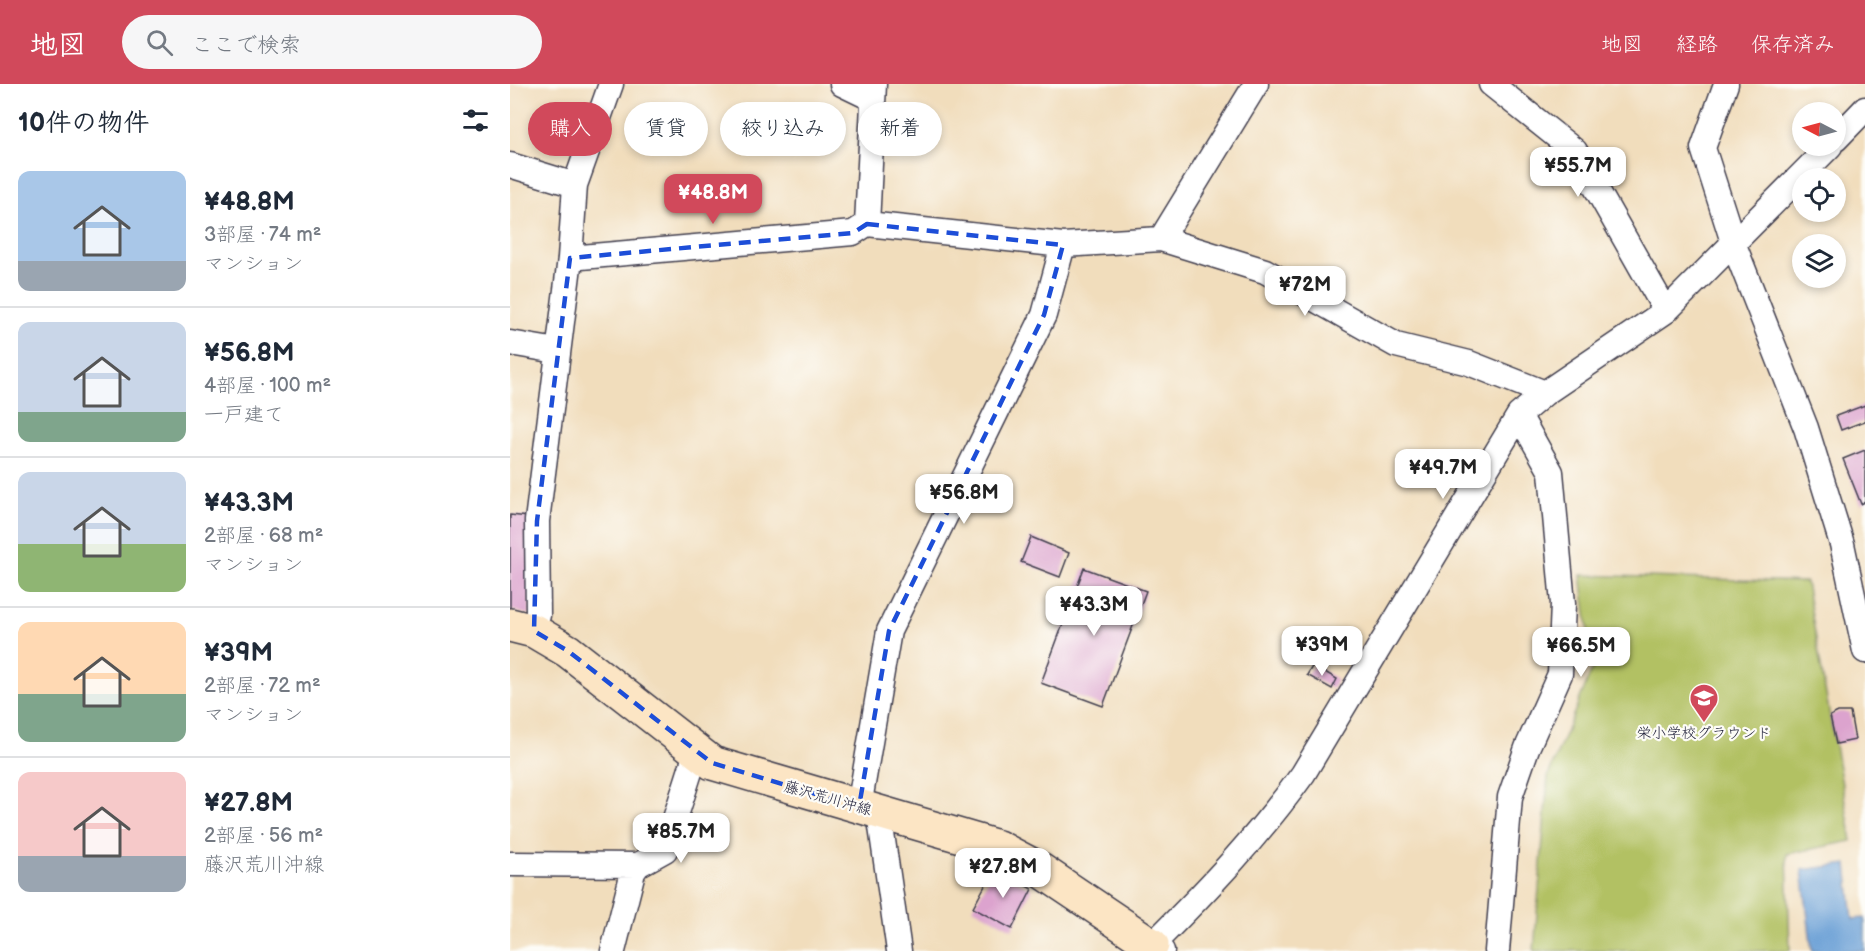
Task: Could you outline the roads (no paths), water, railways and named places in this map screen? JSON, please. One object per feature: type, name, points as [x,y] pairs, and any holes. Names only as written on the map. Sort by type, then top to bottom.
[{"type":"main road","name":"藤沢荒川沖線","points":[[522,628],[568,651],[696,753],[712,763],[869,810],[973,837],[998,847],[1036,867],[1153,949]]},
{"type":"street","points":[[522,628],[538,615],[537,521],[570,258],[575,185],[611,84]]},
{"type":"street","points":[[842,84],[873,91],[867,224]]},
{"type":"street","points":[[1161,239],[1256,84]]},
{"type":"street","points":[[1491,84],[1575,151],[1666,311]]},
{"type":"street","points":[[1726,84],[1703,148],[1734,245],[1806,428],[1842,544],[1865,651]]},
{"type":"street","points":[[1846,129],[1865,109]]},
{"type":"street","points":[[1153,949],[1266,825],[1303,774],[1407,604],[1498,446],[1520,415],[1545,393],[1666,311],[1820,156]]},
{"type":"street","points":[[510,165],[575,185]]},
{"type":"street","points":[[570,258],[853,233],[867,224],[1063,245],[1161,239],[1265,271],[1396,345],[1469,363],[1545,393]]},
{"type":"street","points":[[899,951],[869,810],[889,631],[1044,315],[1063,245]]},
{"type":"street","points":[[510,343],[557,351]]},
{"type":"street","points":[[1497,951],[1510,797],[1527,748],[1560,674],[1563,604],[1551,472],[1520,415]]},
{"type":"street","points":[[510,864],[638,865],[665,850],[696,753]]},
{"type":"street","points":[[613,951],[629,882],[638,865]]},
{"type":"water","points":[[1847,864],[1853,919],[1865,918],[1865,951],[1812,951],[1802,870]]},
{"type":"place","name":"栄小学校グラウンド","points":[[1704,724]]}]
